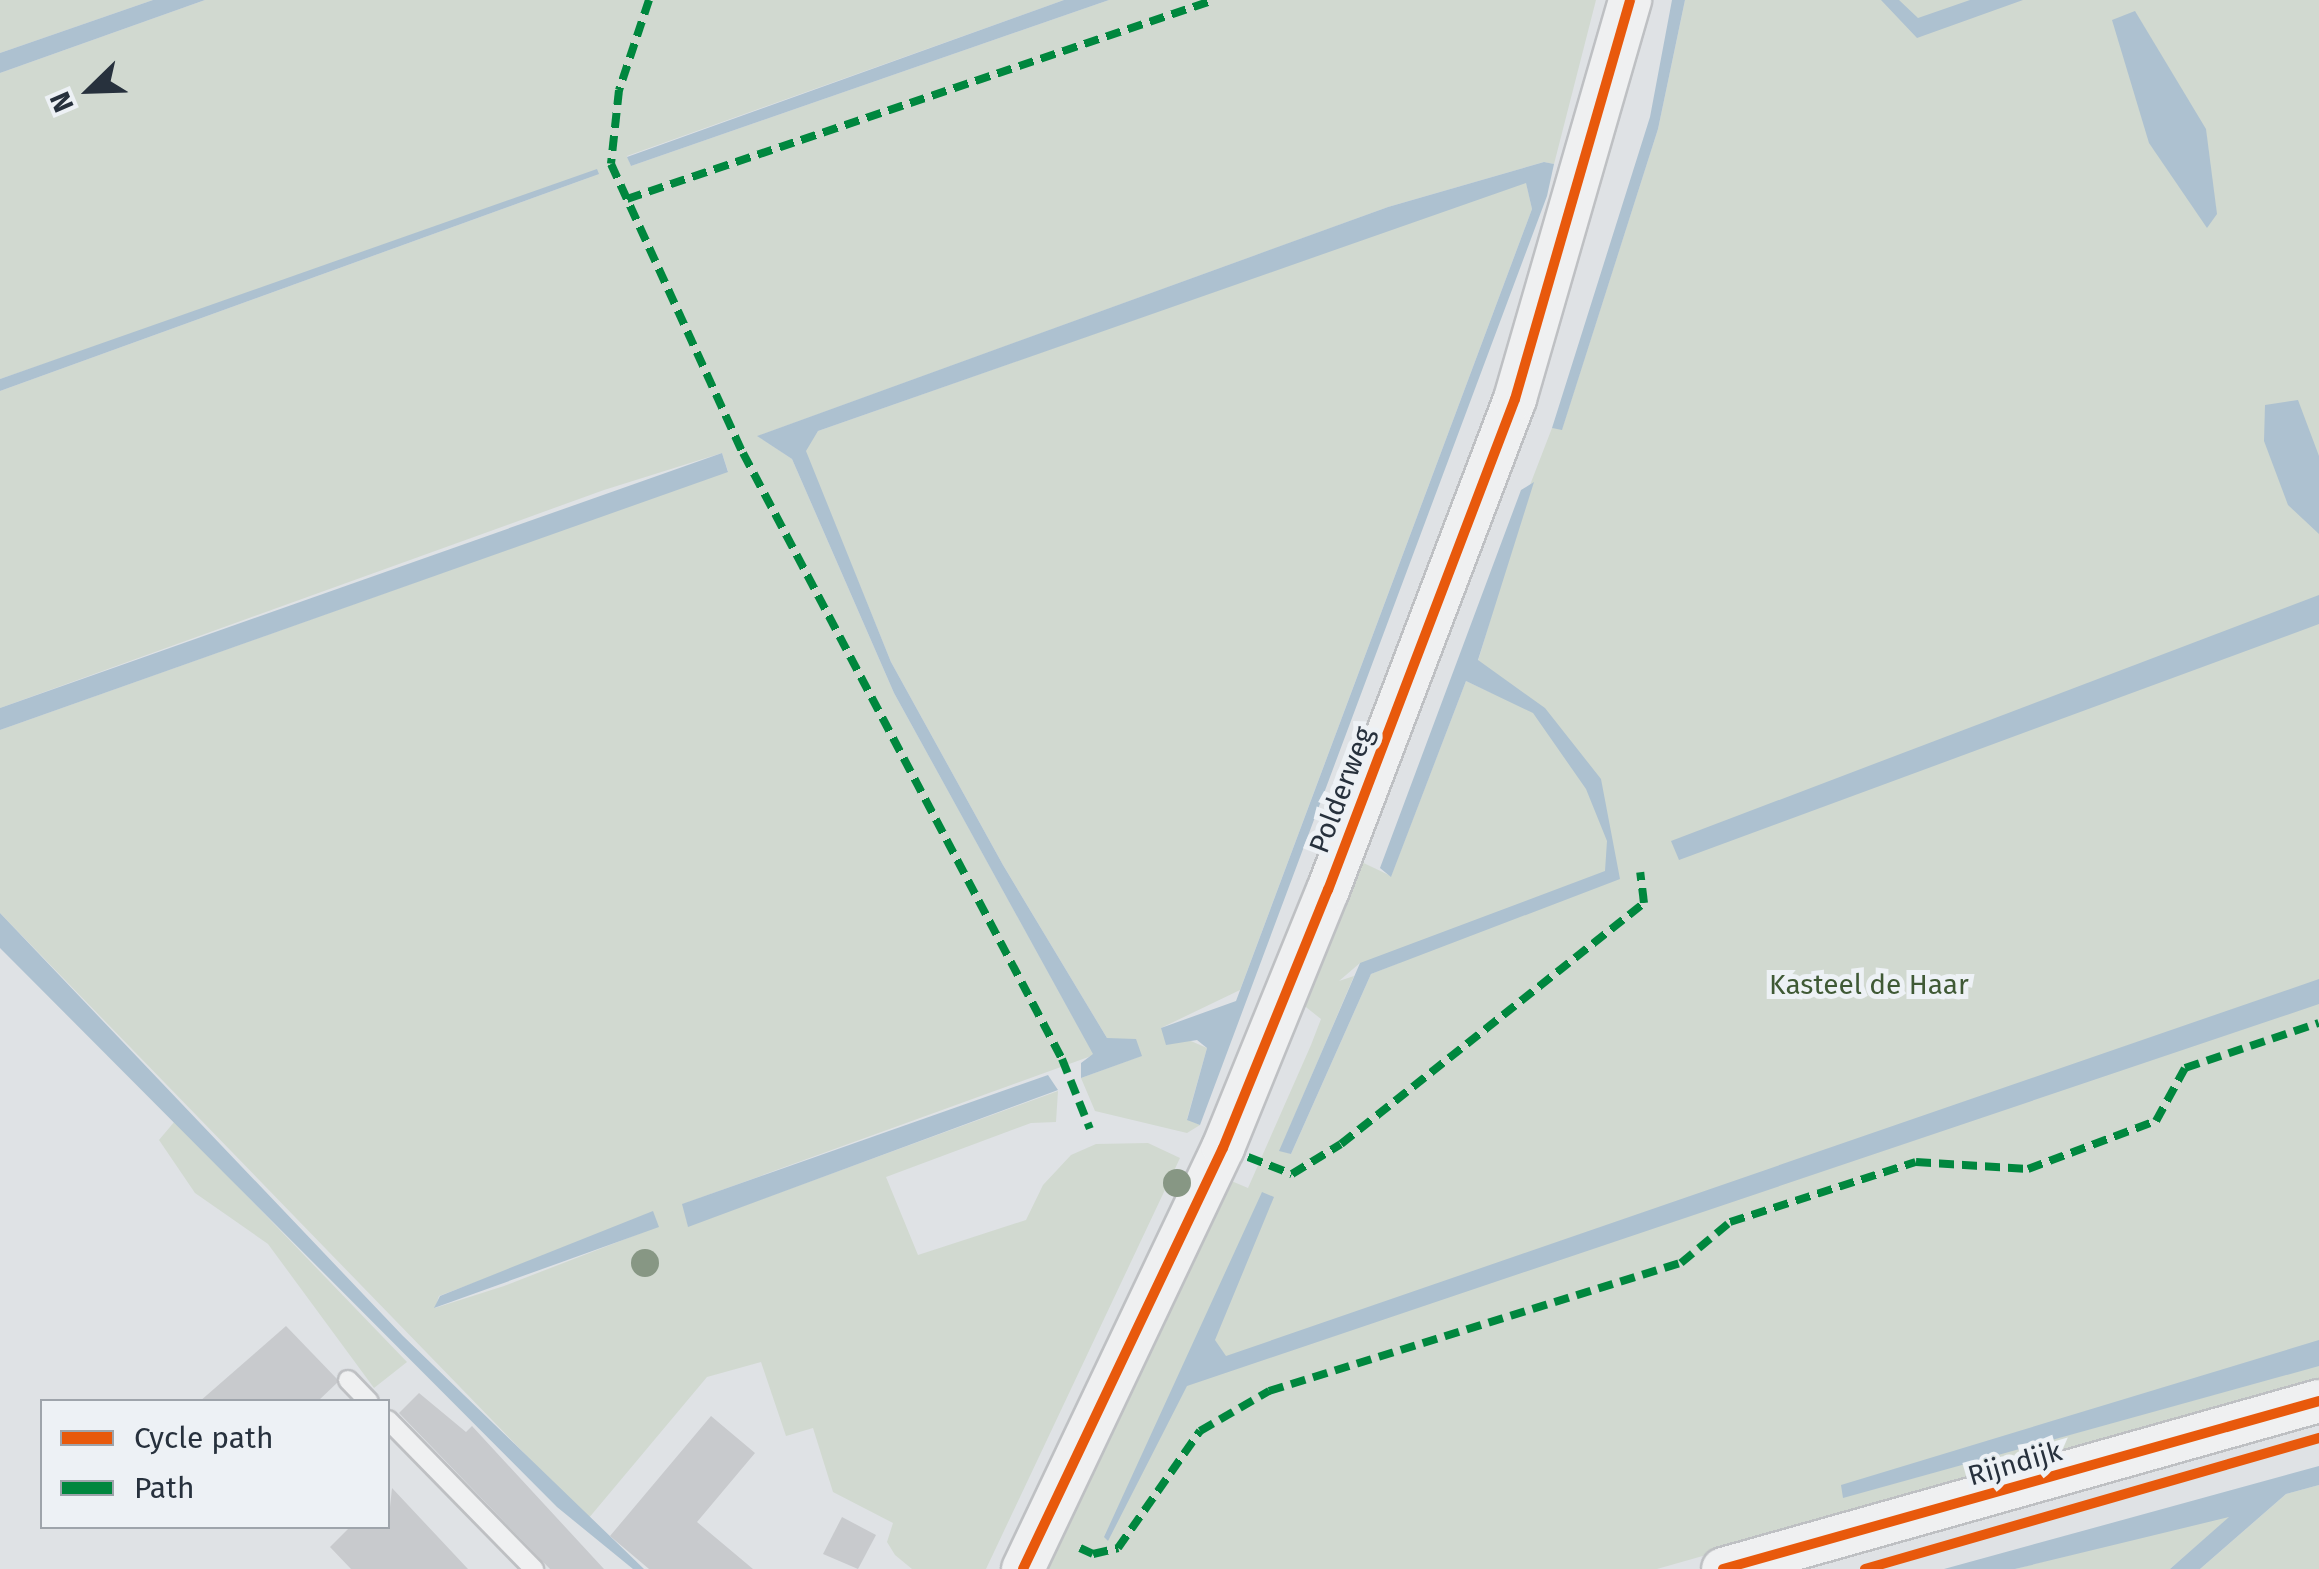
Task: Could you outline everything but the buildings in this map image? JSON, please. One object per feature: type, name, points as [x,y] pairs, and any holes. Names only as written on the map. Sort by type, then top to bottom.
[{"type":"street","name":"Polderweg","points":[[1022,1569],[1223,1148],[1328,890],[1516,399],[1630,0]]},
{"type":"street","name":"Rijndijk","points":[[1723,1569],[2319,1401]]},
{"type":"lane","points":[[348,1380],[366,1399]]},
{"type":"lane","points":[[390,1422],[534,1569]]},
{"type":"green space","points":[[0,0],[153,0],[0,53]]},
{"type":"green space","points":[[205,0],[1064,0],[627,156],[631,166],[1109,0],[1596,0],[1552,172],[1554,164],[1544,162],[1388,207],[758,436],[792,459],[894,693],[1094,1055],[683,1204],[688,1226],[1058,1091],[1056,1122],[1031,1123],[886,1177],[918,1255],[1026,1220],[1043,1185],[1071,1155],[1096,1144],[1148,1143],[1180,1158],[986,1569],[912,1569],[895,1555],[887,1542],[893,1523],[833,1492],[813,1428],[786,1436],[761,1362],[707,1377],[588,1519],[0,913],[0,730],[728,471],[722,453],[604,490],[0,708],[0,391],[599,174],[0,379],[0,73]],"holes":[[[659,1226],[504,1286],[435,1308],[439,1296],[548,1255]]]},
{"type":"green space","name":"Kasteel de Haar","points":[[1685,0],[2319,0],[2319,1381],[1657,1569],[1041,1569],[1222,1177],[1248,1188],[1311,1045],[1321,1019],[1297,1000],[1351,857],[1391,876],[1466,681],[1494,694],[1500,677],[1478,661],[1530,485],[1552,428],[1562,429],[1658,129]],"holes":[[[1360,963],[1399,963],[1371,974],[1291,1154],[1280,1150],[1354,976],[1339,981]]]},
{"type":"green space","points":[[1526,182],[1532,209],[1240,990],[1161,1028],[1207,1048],[1187,1119],[1200,1125],[1187,1133],[1095,1111],[1081,1078],[1141,1056],[1107,1038],[1003,865],[891,662],[805,451],[818,431]]},
{"type":"green space","points":[[175,1121],[407,1362],[374,1388],[268,1244],[195,1193],[159,1140]]},
{"type":"green space","points":[[2319,1485],[2319,1569],[2200,1569],[2286,1494]]},
{"type":"green space","points":[[2231,1516],[2170,1569],[2015,1569],[2184,1524]]},
{"type":"water","points":[[153,0],[205,0],[0,73],[0,53]]},
{"type":"water","points":[[1064,0],[1109,0],[631,166],[627,157]]},
{"type":"water","points":[[1672,0],[1685,0],[1658,129],[1562,430],[1552,428],[1650,117]]},
{"type":"water","points":[[1881,0],[1899,0],[1918,18],[1970,0],[2023,0],[1917,38]]},
{"type":"water","points":[[2135,11],[2206,129],[2217,214],[2207,228],[2149,143],[2112,20]]},
{"type":"water","points":[[1544,162],[1554,164],[1547,196],[1200,1125],[1187,1120],[1207,1048],[1197,1040],[1166,1045],[1161,1028],[1236,1001],[1532,209],[1526,183],[818,431],[806,451],[891,662],[1003,865],[1107,1038],[1136,1039],[1142,1056],[1081,1078],[1081,1063],[1093,1054],[894,693],[792,459],[757,436],[1388,207]]},
{"type":"water","points":[[597,169],[599,174],[0,391],[0,379]]},
{"type":"water","points":[[2298,400],[2319,456],[2319,534],[2288,505],[2264,441],[2265,405]]},
{"type":"water","points":[[722,453],[728,472],[0,730],[0,708]]},
{"type":"water","points":[[1534,482],[1478,660],[1545,708],[1601,779],[1620,879],[1371,974],[1291,1154],[1279,1151],[1360,963],[1605,871],[1607,841],[1586,789],[1533,713],[1466,681],[1391,877],[1380,868],[1521,490]]},
{"type":"water","points":[[2319,595],[2319,624],[1679,860],[1671,841]]},
{"type":"water","points":[[0,913],[403,1336],[644,1569],[633,1569],[557,1507],[0,948]]},
{"type":"water","points":[[2319,979],[2319,1004],[1187,1386],[1108,1541],[1104,1537],[1262,1192],[1274,1197],[1215,1340],[1226,1356]]},
{"type":"water","points":[[1048,1075],[1058,1090],[688,1227],[682,1204]]},
{"type":"water","points":[[653,1211],[659,1227],[434,1308],[440,1296]]},
{"type":"water","points":[[2319,1340],[2319,1366],[1843,1498],[1841,1485]]},
{"type":"water","points":[[2319,1466],[2319,1485],[2286,1494],[2200,1569],[2170,1569],[2229,1517],[2015,1569],[1944,1569]]},
{"type":"marked path","points":[[649,0],[619,90],[611,164],[743,453],[1062,1059],[1090,1129]]},
{"type":"marked path","points":[[627,199],[1214,0]]},
{"type":"marked path","points":[[1248,1157],[1292,1174],[1341,1144],[1644,903],[1640,872]]},
{"type":"marked path","points":[[1080,1548],[1093,1554],[1118,1548],[1200,1431],[1269,1391],[1681,1263],[1730,1222],[1916,1162],[2028,1169],[2156,1121],[2185,1068],[2319,1023]]},
{"type":"cycle path","points":[[1023,1569],[1223,1148],[1328,890],[1515,399],[1630,0]]},
{"type":"cycle path","points":[[1723,1569],[2319,1401]]},
{"type":"cycle path","points":[[1865,1569],[2319,1438]]}]
